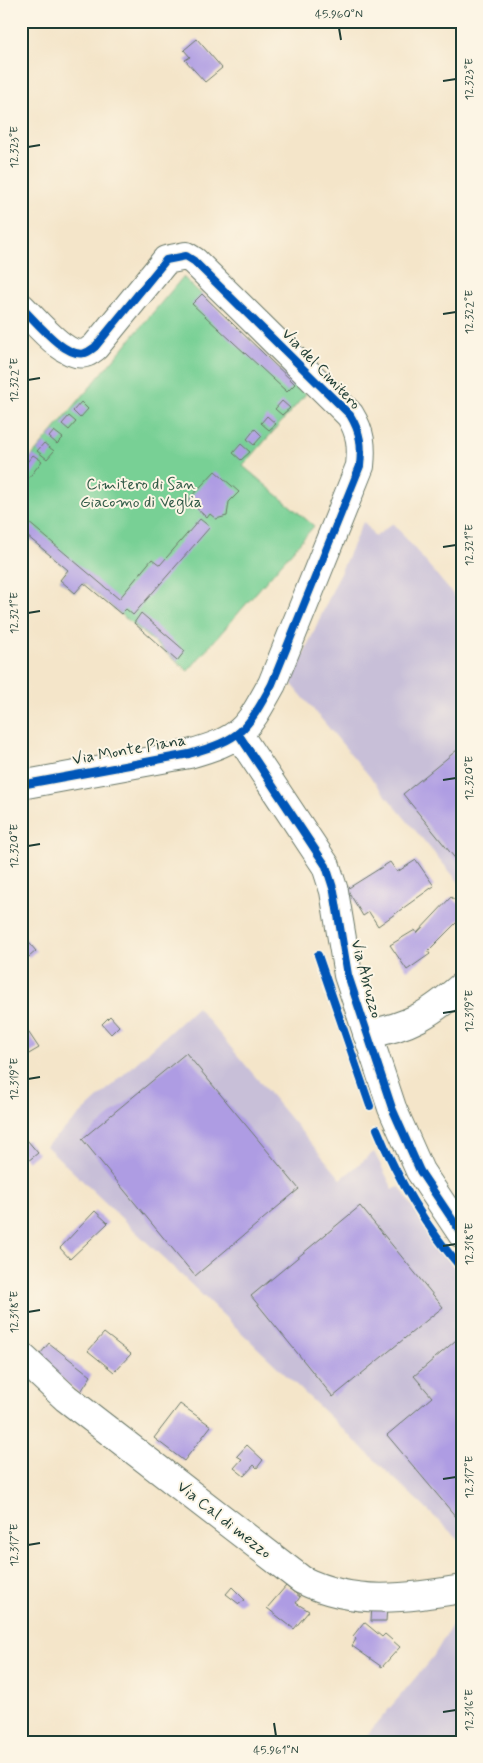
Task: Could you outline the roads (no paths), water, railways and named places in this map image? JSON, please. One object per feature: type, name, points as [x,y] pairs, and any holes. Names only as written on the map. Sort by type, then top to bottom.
[{"type":"street","name":"Via del Cimitero","points":[[21,307],[61,346],[71,352],[85,353],[95,347],[166,260],[186,256],[194,261],[350,415],[359,430],[362,448],[360,466],[272,684],[256,714],[239,735]]},
{"type":"street","name":"Via Monte Piana","points":[[21,785],[189,754],[214,747],[239,735]]},
{"type":"street","name":"Via Abruzzo","points":[[239,735],[326,866],[334,891],[346,968],[392,1108],[410,1152],[429,1188],[462,1234]]},
{"type":"street","points":[[367,1034],[396,1028],[424,1016],[462,986]]},
{"type":"street","name":"Via Cal di mezzo","points":[[21,1356],[66,1398],[302,1580],[325,1591],[352,1597],[398,1598],[462,1589]]},
{"type":"park label","name":"Cimitero di San Giacomo di Veglia","points":[[141,493]]}]
